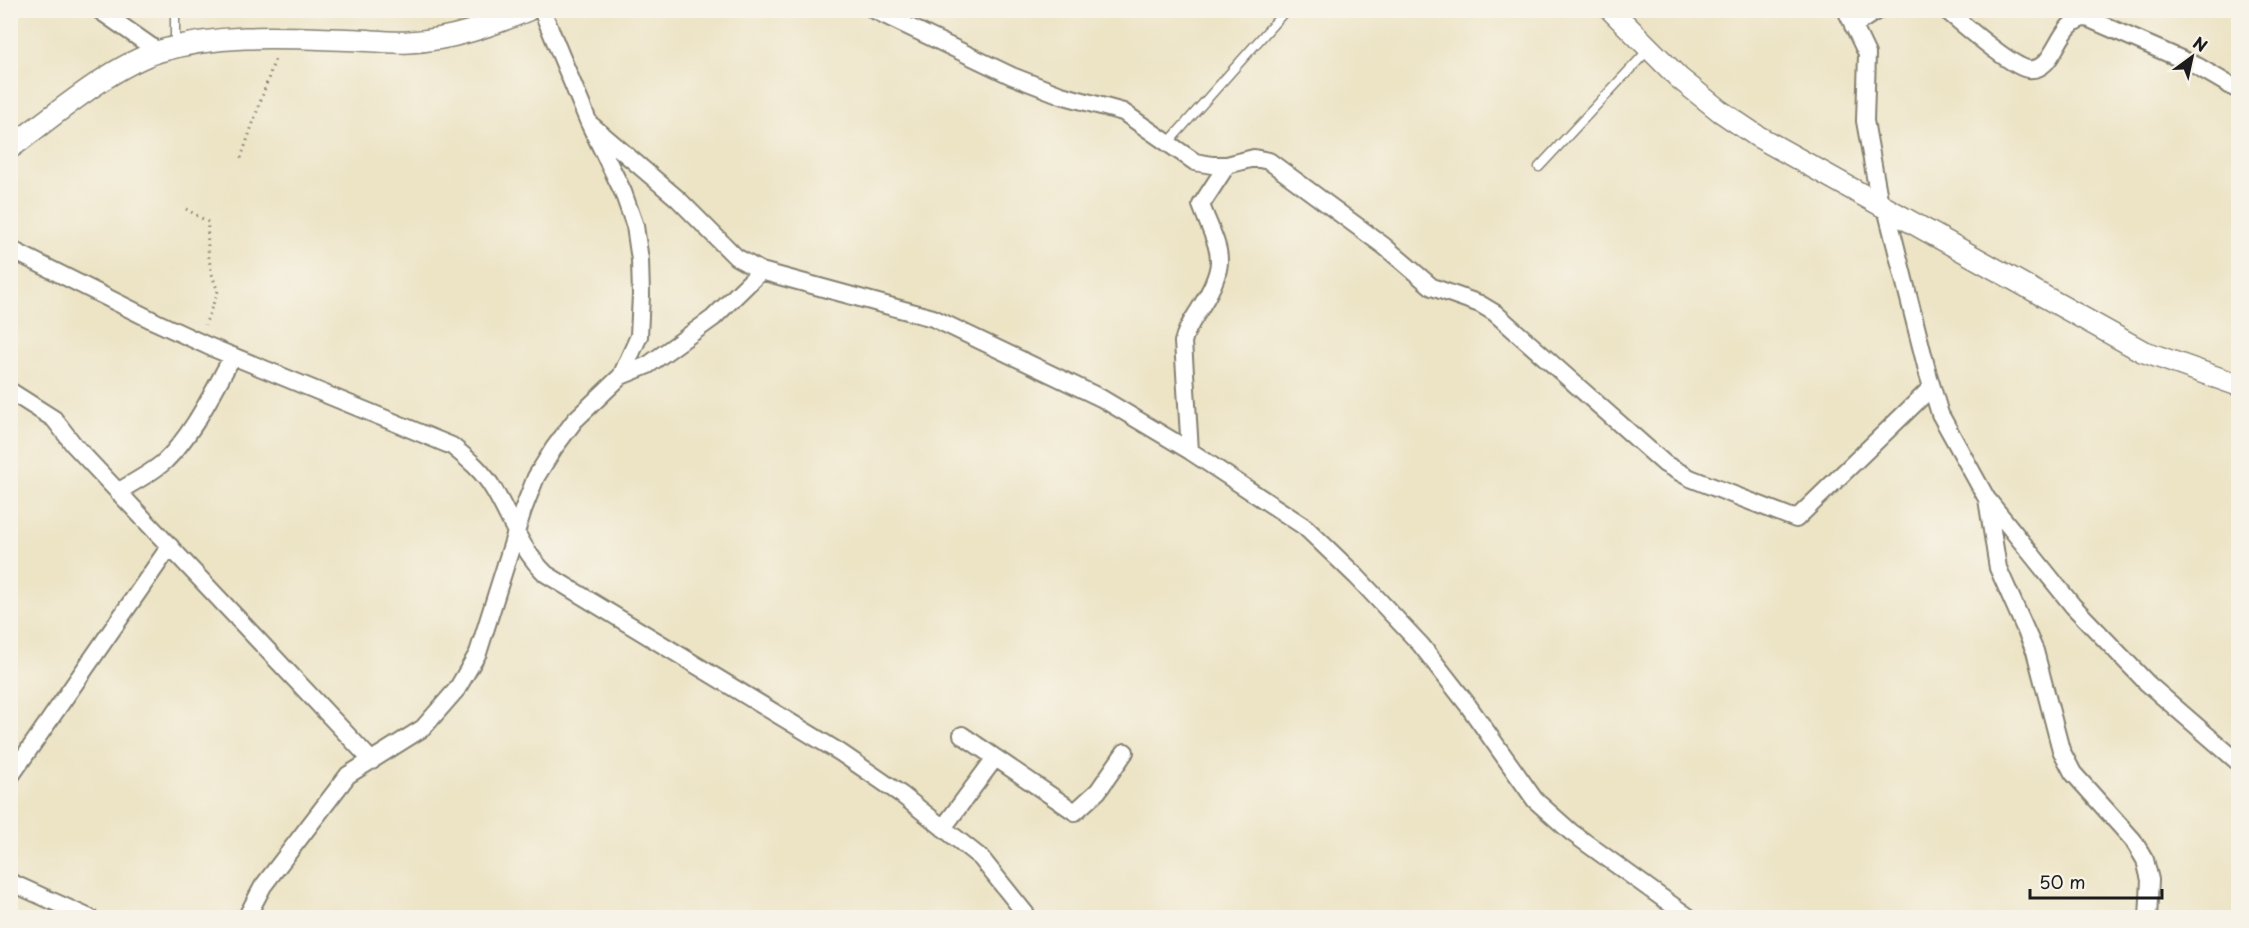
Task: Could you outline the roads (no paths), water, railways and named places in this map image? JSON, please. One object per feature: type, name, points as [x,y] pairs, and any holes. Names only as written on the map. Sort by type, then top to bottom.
[{"type":"street","points":[[99,10],[167,50]]},
{"type":"street","points":[[10,148],[134,61],[167,50],[202,41],[256,36],[410,42],[444,38],[491,26],[528,10]]},
{"type":"street","points":[[542,10],[589,123],[623,192],[635,226],[640,260],[639,336],[621,376]]},
{"type":"street","points":[[874,10],[1012,76],[1061,95],[1123,112],[1195,162],[1227,165],[1254,158],[1269,161],[1384,246],[1432,287],[1480,304],[1495,313],[1665,464],[1690,478],[1796,519],[1932,387]]},
{"type":"street","points":[[1611,10],[1679,78],[1757,136],[2142,351],[2238,385]]},
{"type":"street","points":[[1878,10],[1850,18],[1867,54],[1865,121],[1883,206],[1940,414],[1987,499],[2081,614],[2147,683],[2238,762]]},
{"type":"street","points":[[1946,10],[2015,64],[2029,69],[2038,68],[2048,59],[2071,23],[2078,18],[2086,18],[2197,66],[2238,90]]},
{"type":"street","points":[[589,123],[678,198],[736,257],[761,271],[933,318],[1101,398],[1190,451],[1305,527],[1357,577],[1421,645],[1467,704],[1535,800],[1571,832],[1690,918]]},
{"type":"street","points":[[1190,451],[1183,342],[1185,333],[1215,285],[1220,271],[1220,254],[1202,205],[1227,165]]},
{"type":"street","points":[[10,249],[199,342],[452,446],[474,464],[494,489],[516,534],[532,560],[546,573],[841,753],[902,795],[981,858],[1029,918]]},
{"type":"street","points":[[247,917],[263,886],[348,775],[423,728],[457,690],[478,653],[537,477],[554,448],[575,420],[621,376],[648,365],[713,318],[761,271]]},
{"type":"street","points":[[118,492],[163,463],[175,450],[204,407],[233,356]]},
{"type":"street","points":[[10,391],[54,419],[74,445],[372,761]]},
{"type":"street","points":[[1987,499],[1998,568],[2035,651],[2061,750],[2073,773],[2133,840],[2145,860],[2150,880],[2148,918]]},
{"type":"street","points":[[10,777],[170,546]]},
{"type":"street","points":[[962,735],[1075,812],[1098,791],[1125,752]]},
{"type":"street","points":[[943,828],[995,758]]},
{"type":"street","points":[[10,882],[90,918]]},
{"type":"lane","points":[[167,50],[175,10]]},
{"type":"lane","points":[[1168,143],[1286,10]]},
{"type":"lane","points":[[1539,167],[1649,48]]}]
